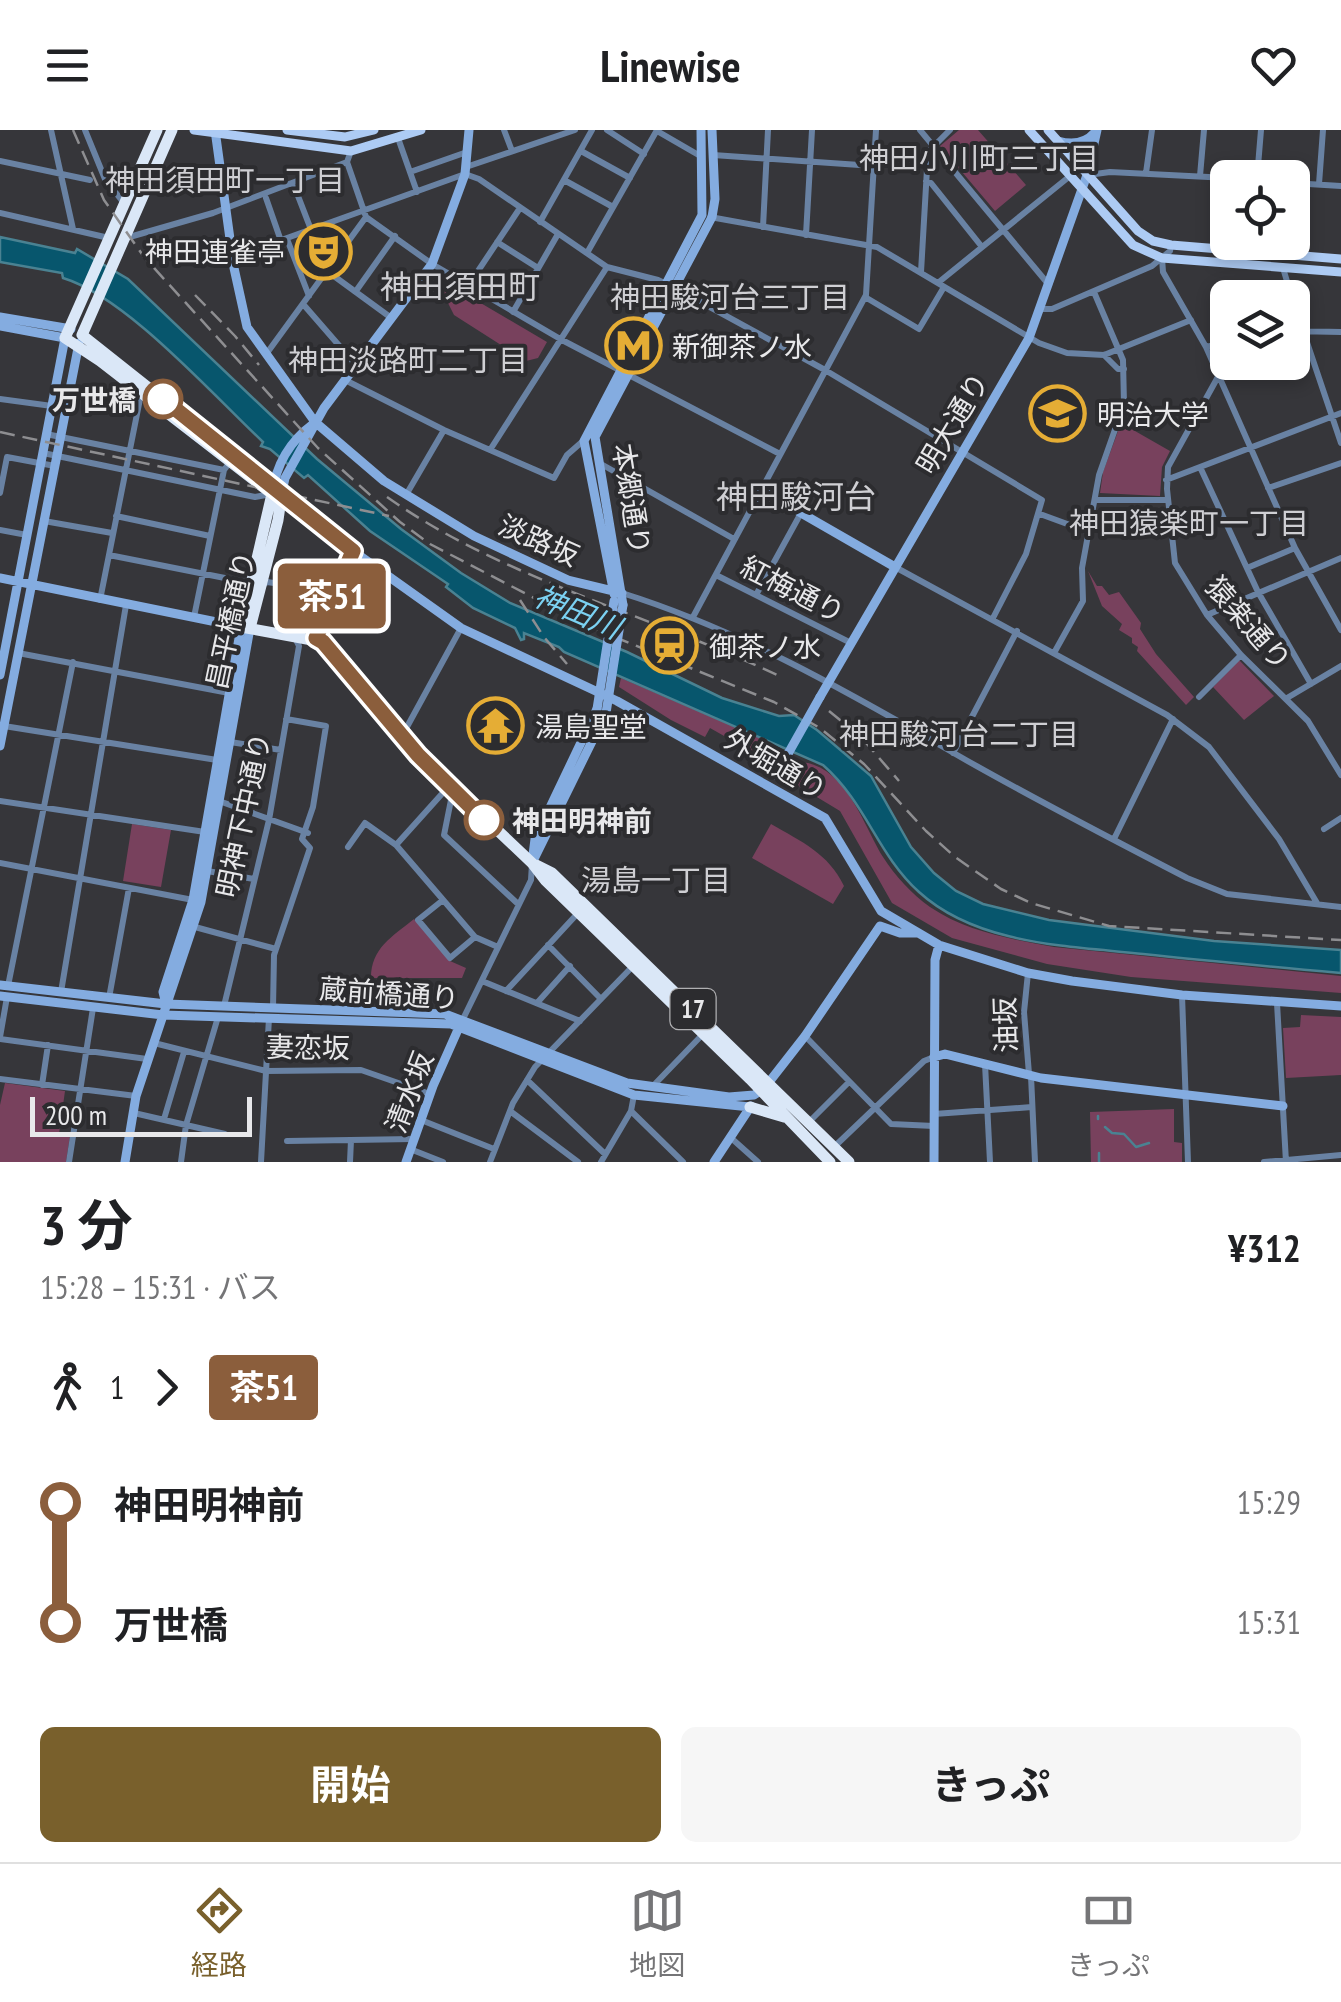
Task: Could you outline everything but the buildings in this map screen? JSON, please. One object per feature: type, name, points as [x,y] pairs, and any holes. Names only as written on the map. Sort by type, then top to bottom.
[{"type":"highway","points":[[105,264],[109,238],[157,130]]},
{"type":"highway","points":[[80,340],[105,264],[124,239],[172,130]]},
{"type":"highway","points":[[93,292],[67,333],[277,493]]},
{"type":"highway","points":[[80,340],[227,466],[277,493]]},
{"type":"highway","name":"昌平橋通り","points":[[245,628],[277,493]]},
{"type":"highway","points":[[245,628],[316,638]]},
{"type":"highway","name":"17","points":[[316,638],[451,788],[704,1034],[809,1122],[849,1162]]},
{"type":"highway","name":"17","points":[[532,863],[552,873],[765,1087],[788,1120],[830,1162]]},
{"type":"highway","points":[[750,1108],[773,1112],[788,1120]]},
{"type":"main road","points":[[194,130],[351,151],[420,130]]},
{"type":"main road","points":[[287,130],[332,137],[374,130]]},
{"type":"main road","points":[[277,493],[300,440],[432,264],[466,171],[469,130]]},
{"type":"main road","name":"本郷通り","points":[[701,130],[708,156]]},
{"type":"main road","name":"本郷通り","points":[[618,597],[584,440],[707,216],[712,130]]},
{"type":"main road","points":[[1030,130],[1133,245],[1162,258],[1341,272]]},
{"type":"main road","points":[[1048,130],[1146,237],[1171,246],[1210,246]]},
{"type":"main road","points":[[1058,141],[1088,140],[1097,130]]},
{"type":"main road","name":"明大通り","points":[[774,780],[1029,338],[1087,175],[1097,130]]},
{"type":"main road","name":"淡路坂","points":[[215,132],[247,327],[315,422],[375,474],[443,518],[568,580],[618,597]]},
{"type":"main road","points":[[1310,255],[1341,259]]},
{"type":"main road","points":[[0,318],[67,333]]},
{"type":"main road","points":[[0,326],[67,333]]},
{"type":"main road","points":[[0,675],[4,628],[18,583],[67,333]]},
{"type":"main road","points":[[0,746],[80,340]]},
{"type":"main road","name":"本郷通り","points":[[618,597],[595,437],[624,371]]},
{"type":"main road","points":[[760,490],[894,567]]},
{"type":"main road","name":"外堀通り","points":[[277,493],[461,628],[774,780],[828,820],[879,908],[940,945],[1028,973],[1182,994],[1341,1006]]},
{"type":"main road","points":[[316,638],[353,551]]},
{"type":"main road","points":[[0,578],[245,628]]},
{"type":"main road","points":[[532,863],[535,839],[601,711],[618,597]]},
{"type":"main road","name":"昌平橋通り","points":[[164,1009],[164,992],[193,900],[229,693],[245,628]]},
{"type":"main road","name":"昌平橋通り","points":[[125,1162],[136,1096],[195,926],[230,742],[245,628]]},
{"type":"main road","points":[[714,1162],[880,926],[900,933],[917,933]]},
{"type":"main road","points":[[934,1162],[935,960],[940,945]]},
{"type":"main road","name":"蔵前橋通り","points":[[4,991],[61,993],[164,1009]]},
{"type":"main road","name":"蔵前橋通り","points":[[4,991],[93,1008],[418,1012],[461,1022],[634,1095],[750,1108]]},
{"type":"main road","name":"清水坂","points":[[406,1162],[461,1022]]},
{"type":"main road","points":[[934,1057],[945,1054],[1030,1076],[1282,1106]]},
{"type":"main road","name":"蔵前橋通り","points":[[546,1056],[627,1084],[736,1097],[754,1095],[765,1087]]},
{"type":"street","points":[[51,130],[73,229]]},
{"type":"street","points":[[85,130],[105,179],[124,203]]},
{"type":"street","points":[[504,130],[512,152]]},
{"type":"street","points":[[234,258],[365,214],[575,130]]},
{"type":"street","points":[[540,222],[592,130]]},
{"type":"street","points":[[606,130],[644,154]]},
{"type":"street","points":[[587,253],[657,130],[708,156],[874,166]]},
{"type":"street","points":[[763,227],[768,130]]},
{"type":"street","points":[[806,235],[812,130]]},
{"type":"street","points":[[693,617],[864,297],[871,246],[876,130]]},
{"type":"street","points":[[920,130],[1049,285]]},
{"type":"street","points":[[921,272],[928,152],[950,130]]},
{"type":"street","points":[[1146,174],[1152,130]]},
{"type":"street","points":[[1200,176],[1204,130]]},
{"type":"street","points":[[1258,160],[1261,130]]},
{"type":"street","points":[[1319,184],[1323,130]]},
{"type":"street","points":[[398,138],[417,192]]},
{"type":"street","points":[[351,151],[347,162],[365,214],[432,264],[562,340],[780,454]]},
{"type":"street","points":[[581,151],[630,178]]},
{"type":"street","points":[[410,172],[467,152]]},
{"type":"street","points":[[0,160],[90,180]]},
{"type":"street","points":[[124,239],[227,207],[347,162]]},
{"type":"street","points":[[466,171],[608,267],[670,286],[825,370],[1042,500],[1026,554],[993,618]]},
{"type":"street","points":[[1087,175],[1210,177]]},
{"type":"street","points":[[864,297],[919,329],[941,285],[982,246],[1070,176]]},
{"type":"street","points":[[564,180],[613,207]]},
{"type":"street","points":[[926,181],[931,182],[982,246]]},
{"type":"street","points":[[293,183],[327,271],[390,317]]},
{"type":"street","points":[[1310,183],[1341,186]]},
{"type":"street","points":[[266,198],[309,296]]},
{"type":"street","points":[[468,286],[520,208]]},
{"type":"street","points":[[0,213],[109,238]]},
{"type":"street","points":[[267,353],[365,214]]},
{"type":"street","points":[[707,216],[871,246],[1029,338],[1067,353],[1104,355],[1191,320]]},
{"type":"street","points":[[513,312],[558,234]]},
{"type":"street","points":[[356,291],[395,236]]},
{"type":"street","points":[[496,242],[538,268]]},
{"type":"street","points":[[1041,308],[1052,309],[1152,266],[1170,252],[1171,246]]},
{"type":"street","points":[[1162,258],[1163,272],[1210,355]]},
{"type":"street","points":[[1152,266],[1163,272]]},
{"type":"street","points":[[490,450],[608,267]]},
{"type":"street","points":[[1282,267],[1286,280]]},
{"type":"street","points":[[1054,653],[1083,601],[1082,568],[1099,475],[1118,426],[1124,395],[1119,348],[1094,292]]},
{"type":"street","points":[[303,304],[356,364]]},
{"type":"street","points":[[1310,330],[1341,332]]},
{"type":"street","points":[[1206,347],[1210,346]]},
{"type":"street","points":[[1310,352],[1341,443]]},
{"type":"street","points":[[1104,355],[1124,370]]},
{"type":"street","points":[[345,380],[444,430],[554,478],[567,454],[584,440]]},
{"type":"street","name":"猿楽通り","points":[[1217,380],[1172,458],[1166,480],[1176,563],[1206,615],[1308,721],[1337,760],[1341,775]]},
{"type":"street","points":[[1222,380],[1295,548],[1341,630]]},
{"type":"street","points":[[100,600],[142,393]]},
{"type":"street","points":[[0,399],[52,406]]},
{"type":"street","points":[[1166,480],[1341,413]]},
{"type":"street","points":[[406,495],[444,430]]},
{"type":"street","points":[[46,434],[130,452],[227,466],[194,618]]},
{"type":"street","points":[[0,493],[6,457],[42,458],[126,471],[256,497],[277,493]]},
{"type":"street","points":[[598,462],[734,539]]},
{"type":"street","points":[[1268,488],[1341,463]]},
{"type":"street","points":[[1200,467],[1258,592],[1312,684]]},
{"type":"street","points":[[1096,500],[1168,500]]},
{"type":"street","points":[[756,595],[801,513]]},
{"type":"street","points":[[1040,514],[1089,532]]},
{"type":"street","points":[[116,516],[210,536]]},
{"type":"street","points":[[44,521],[112,533]]},
{"type":"street","points":[[0,530],[26,535]]},
{"type":"street","points":[[1246,568],[1295,548]]},
{"type":"street","points":[[108,555],[245,582],[254,590],[270,582],[332,597]]},
{"type":"street","points":[[1206,615],[1341,558]]},
{"type":"street","points":[[894,567],[1173,719],[1209,746],[1278,838],[1317,902]]},
{"type":"street","name":"紅梅通り","points":[[716,574],[851,644]]},
{"type":"street","points":[[618,597],[693,617],[829,681],[1187,878],[1227,894],[1317,902],[1341,908]]},
{"type":"street","points":[[61,993],[126,605]]},
{"type":"street","points":[[402,737],[461,628]]},
{"type":"street","points":[[954,753],[1017,632]]},
{"type":"street","name":"明神下中通り","points":[[180,1162],[186,1124],[221,1012],[269,820],[299,646],[290,634]]},
{"type":"street","points":[[18,653],[229,693]]},
{"type":"street","points":[[1198,697],[1241,655]]},
{"type":"street","points":[[73,662],[33,870],[4,991],[0,1038],[147,1059]]},
{"type":"street","points":[[1287,698],[1341,666]]},
{"type":"street","points":[[261,1162],[276,949],[310,848],[302,839],[313,807],[326,726],[286,719]]},
{"type":"street","points":[[1114,840],[1173,719]]},
{"type":"street","points":[[4,726],[217,760]]},
{"type":"street","points":[[230,742],[281,750]]},
{"type":"street","points":[[451,788],[444,835],[518,904]]},
{"type":"street","points":[[396,845],[451,788]]},
{"type":"street","points":[[0,800],[205,832]]},
{"type":"street","points":[[219,801],[306,832]]},
{"type":"street","points":[[1324,829],[1341,818]]},
{"type":"street","points":[[348,847],[365,823],[396,845],[475,937],[498,948]]},
{"type":"street","points":[[0,863],[193,900]]},
{"type":"street","points":[[461,1022],[531,880],[532,863]]},
{"type":"street","points":[[207,870],[254,879]]},
{"type":"street","points":[[109,999],[129,888]]},
{"type":"street","points":[[443,900],[418,920],[450,958],[475,937]]},
{"type":"street","points":[[506,990],[579,912]]},
{"type":"street","points":[[195,926],[276,949]]},
{"type":"street","points":[[548,945],[601,1000]]},
{"type":"street","points":[[537,1003],[570,966]]},
{"type":"street","points":[[490,1162],[527,1080],[634,966]]},
{"type":"street","name":"油坂","points":[[1028,973],[1024,1012],[1035,1162]]},
{"type":"street","points":[[482,980],[580,1021]]},
{"type":"street","points":[[1182,994],[1188,1162]]},
{"type":"street","points":[[1277,1003],[1286,1160]]},
{"type":"street","points":[[69,1162],[93,1008]]},
{"type":"street","points":[[652,1087],[704,1034]]},
{"type":"street","points":[[805,1036],[891,1124],[934,1126]]},
{"type":"street","name":"妻恋坂","points":[[153,1042],[266,1072],[360,1070],[430,1094]]},
{"type":"street","points":[[42,1085],[48,1045]]},
{"type":"street","points":[[164,1119],[184,1052]]},
{"type":"street","points":[[834,1146],[924,1061],[934,1057]]},
{"type":"street","points":[[985,1064],[990,1162]]},
{"type":"street","points":[[0,1080],[136,1096]]},
{"type":"street","points":[[527,1080],[603,1158],[631,1112],[634,1095]]},
{"type":"street","points":[[809,1122],[849,1082]]},
{"type":"street","points":[[934,1114],[1032,1107]]},
{"type":"street","points":[[510,1112],[578,1162]]},
{"type":"street","points":[[631,1112],[683,1162]]},
{"type":"street","points":[[133,1113],[225,1134]]},
{"type":"street","points":[[420,1119],[494,1149]]},
{"type":"street","points":[[730,1137],[758,1162]]},
{"type":"street","points":[[350,1140],[350,1162]]},
{"type":"street","points":[[287,1141],[412,1144],[443,1162]]},
{"type":"street","points":[[1264,1162],[1341,1155]]},
{"type":"shaded area","points":[[959,130],[978,130],[1026,185],[995,211],[940,146]]},
{"type":"shaded area","points":[[450,285],[547,342],[538,358],[526,361],[454,315],[443,293]]},
{"type":"shaded area","points":[[1121,423],[1170,451],[1162,467],[1160,496],[1100,493],[1103,472]]},
{"type":"shaded area","points":[[1088,571],[1097,586],[1109,595],[1119,592],[1141,623],[1140,629],[1156,654],[1194,697],[1186,705],[1137,651],[1132,638],[1119,630],[1122,624],[1102,606]]},
{"type":"shaded area","points":[[1239,660],[1274,696],[1244,720],[1213,687]]},
{"type":"shaded area","points":[[621,678],[777,745],[767,761],[748,756],[747,749],[710,728],[705,737],[671,720],[619,687]]},
{"type":"shaded area","points":[[801,762],[817,766],[841,785],[898,878],[930,907],[959,923],[1054,947],[1341,976],[1341,993],[1131,977],[1047,964],[952,938],[892,903],[840,811],[792,782]]},
{"type":"shaded area","points":[[132,824],[171,830],[161,887],[123,881]]},
{"type":"shaded area","points":[[771,824],[813,849],[838,875],[844,886],[833,904],[752,858]]},
{"type":"shaded area","points":[[414,919],[450,961],[466,968],[462,978],[371,978],[379,951]]},
{"type":"shaded area","points":[[1301,1015],[1341,1017],[1341,1075],[1286,1078],[1283,1028],[1300,1027]]},
{"type":"shaded area","points":[[5,1083],[65,1091],[59,1134],[70,1136],[66,1162],[0,1162],[0,1105]]},
{"type":"shaded area","points":[[1174,1109],[1174,1142],[1182,1143],[1182,1162],[1091,1162],[1090,1112]]},
{"type":"water","name":"神田川","points":[[0,237],[75,253],[77,249],[128,279],[317,459],[401,529],[510,603],[627,652],[722,698],[779,716],[794,715],[817,730],[871,776],[911,847],[956,891],[983,904],[1049,920],[1214,941],[1341,950],[1341,973],[1055,945],[996,933],[942,910],[892,862],[851,796],[823,765],[559,647],[524,633],[521,640],[515,628],[473,608],[446,587],[448,584],[370,531],[308,475],[304,478],[261,446],[263,442],[193,373],[113,305],[88,288],[63,278],[62,273],[0,262]]},
{"type":"waterway","points":[[1105,1127],[1112,1133],[1124,1134],[1136,1147],[1149,1143]]},
{"type":"waterway","points":[[1099,1153],[1099,1162]]},
{"type":"railway","points":[[73,130],[104,200],[144,257],[318,448],[430,544],[590,627],[774,702],[820,728],[864,764],[955,857],[1001,889],[1031,903],[1109,926],[1341,940]]},
{"type":"railway","points":[[195,295],[259,365]]},
{"type":"railway","points":[[0,432],[389,516]]},
{"type":"railway","points":[[387,497],[432,526],[528,574],[777,675]]},
{"type":"railway","points":[[520,600],[567,664]]},
{"type":"railway","points":[[829,711],[861,737],[899,781]]},
{"type":"bus line","name":"茶51","points":[[163,399],[353,551],[316,638],[418,755],[484,820]]},
{"type":"place","name":"神田連雀亭","points":[[324,251]]},
{"type":"place","name":"新御茶ノ水","points":[[633,346]]},
{"type":"place","name":"万世橋","points":[[163,399]]},
{"type":"place","name":"明治大学","points":[[1058,414]]},
{"type":"place","name":"御茶ノ水","points":[[670,646]]},
{"type":"place","name":"湯島聖堂","points":[[496,726]]},
{"type":"place","name":"神田明神前","points":[[484,820]]},
{"type":"district","name":"神田小川町三丁目","points":[[979,157]]},
{"type":"district","name":"神田須田町一丁目","points":[[225,179]]},
{"type":"district","name":"神田須田町","points":[[460,286]]},
{"type":"district","name":"神田駿河台三丁目","points":[[730,296]]},
{"type":"district","name":"神田淡路町二丁目","points":[[408,359]]},
{"type":"district","name":"神田駿河台","points":[[796,496]]},
{"type":"district","name":"神田猿楽町一丁目","points":[[1189,522]]},
{"type":"district","name":"神田駿河台二丁目","points":[[959,733]]},
{"type":"district","name":"湯島一丁目","points":[[656,879]]}]
